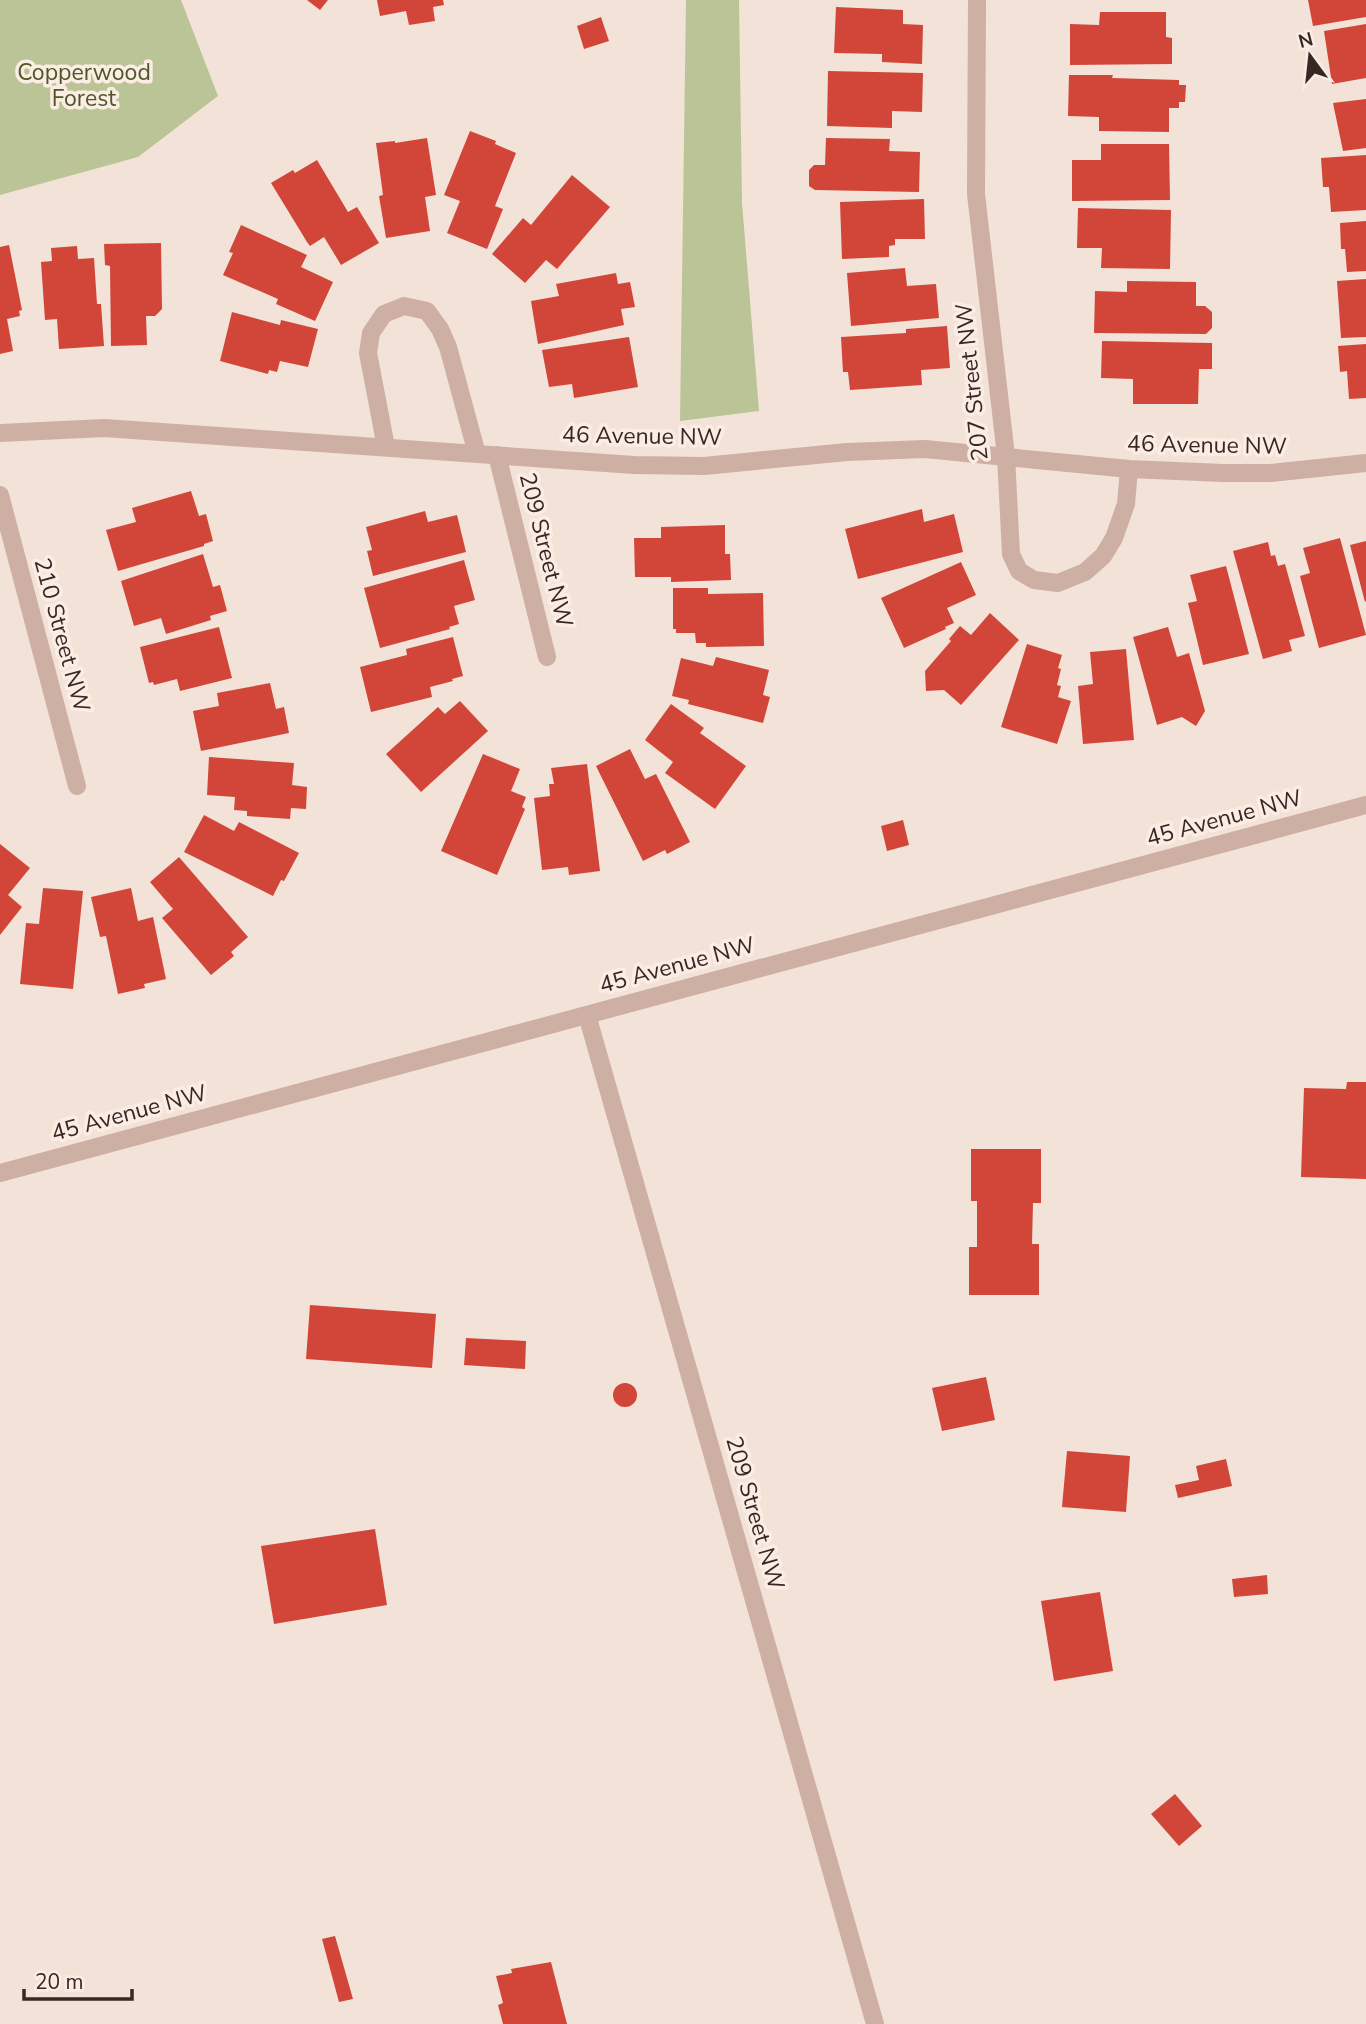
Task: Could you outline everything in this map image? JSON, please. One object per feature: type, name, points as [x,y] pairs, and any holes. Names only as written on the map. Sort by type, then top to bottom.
[{"type":"street","name":"207 Street NW","points":[[977,0],[976,194],[1006,456],[1011,554],[1019,571],[1034,580],[1058,583],[1085,572],[1103,556],[1114,538],[1126,504],[1129,469]]},
{"type":"street","points":[[386,447],[368,353],[370,333],[384,314],[404,306],[427,311],[440,329],[448,347],[477,454]]},
{"type":"street","name":"46 Avenue NW","points":[[0,433],[103,428],[634,465],[704,466],[847,452],[925,449],[1129,469],[1271,473],[1366,463]]},
{"type":"street","name":"209 Street NW","points":[[497,455],[547,657]]},
{"type":"street","name":"210 Street NW","points":[[0,495],[77,786]]},
{"type":"street","name":"45 Avenue NW","points":[[0,1173],[1366,805]]},
{"type":"street","name":"209 Street NW","points":[[587,1015],[875,2024]]},
{"type":"green space","name":"Copperwood Forest","points":[[0,0],[181,0],[218,96],[138,157],[0,195]]},
{"type":"green space","points":[[686,0],[739,0],[742,203],[759,411],[680,421]]},
{"type":"building","points":[[307,0],[328,0],[320,10]]},
{"type":"building","points":[[377,0],[443,0],[444,5],[433,7],[435,21],[409,25],[406,11],[380,16]]},
{"type":"building","points":[[1308,0],[1366,0],[1366,17],[1313,26]]},
{"type":"building","points":[[836,7],[903,10],[903,24],[923,25],[922,64],[882,62],[882,54],[834,53]]},
{"type":"building","points":[[1100,12],[1166,12],[1166,37],[1172,38],[1172,64],[1070,65],[1070,24],[1099,25]]},
{"type":"building","points":[[601,17],[609,41],[584,49],[577,26]]},
{"type":"building","points":[[1366,24],[1366,78],[1332,84],[1324,31]]},
{"type":"building","points":[[828,71],[923,73],[922,112],[892,111],[892,128],[827,126]]},
{"type":"building","points":[[1069,75],[1179,80],[1179,85],[1186,85],[1185,102],[1179,102],[1179,108],[1169,108],[1169,132],[1099,131],[1099,117],[1068,116]]},
{"type":"building","points":[[1366,99],[1366,148],[1343,151],[1333,103]]},
{"type":"building","points":[[470,131],[496,141],[495,144],[516,153],[495,206],[503,209],[487,249],[447,233],[460,201],[444,195]]},
{"type":"building","points":[[427,138],[436,195],[425,197],[430,231],[386,238],[379,196],[383,195],[376,143]]},
{"type":"building","points":[[826,138],[890,139],[889,151],[920,152],[919,192],[815,190],[809,186],[809,170],[814,165],[825,165]]},
{"type":"building","points":[[1101,144],[1169,144],[1170,200],[1072,201],[1072,160],[1101,160]]},
{"type":"building","points":[[1366,155],[1366,210],[1331,212],[1329,187],[1323,187],[1321,158]]},
{"type":"building","points":[[317,160],[348,212],[357,207],[379,243],[341,265],[324,237],[310,246],[271,183]]},
{"type":"building","points":[[572,175],[610,207],[557,269],[546,260],[525,283],[492,254],[523,218],[531,225]]},
{"type":"building","points":[[924,199],[925,239],[895,239],[895,245],[889,246],[889,257],[842,259],[840,202]]},
{"type":"building","points":[[1078,208],[1171,210],[1170,269],[1101,268],[1102,248],[1077,248]]},
{"type":"building","points":[[1366,221],[1366,271],[1347,272],[1345,249],[1341,249],[1340,223]]},
{"type":"building","points":[[241,225],[307,255],[301,267],[333,282],[315,321],[276,304],[278,299],[223,275],[233,253],[229,252]]},
{"type":"building","points":[[161,243],[162,309],[155,316],[146,316],[147,345],[111,346],[110,266],[105,265],[104,244]]},
{"type":"building","points":[[9,245],[22,310],[19,311],[20,316],[7,319],[13,351],[0,354],[0,247]]},
{"type":"building","points":[[77,246],[78,259],[94,258],[97,304],[101,304],[104,346],[59,349],[57,319],[45,320],[41,262],[52,261],[51,248]]},
{"type":"building","points":[[905,268],[907,286],[936,284],[939,318],[851,326],[847,273]]},
{"type":"building","points":[[616,273],[618,284],[630,282],[635,307],[621,309],[624,325],[538,344],[531,301],[559,296],[556,284]]},
{"type":"building","points":[[1366,279],[1366,337],[1341,338],[1337,281]]},
{"type":"building","points":[[1127,281],[1196,282],[1196,306],[1205,306],[1212,312],[1212,328],[1206,334],[1094,333],[1095,291],[1127,292]]},
{"type":"building","points":[[232,312],[280,325],[281,320],[318,329],[308,367],[280,361],[277,372],[269,370],[268,374],[220,361]]},
{"type":"building","points":[[947,326],[950,368],[921,370],[922,385],[850,390],[848,372],[843,372],[841,337],[906,333],[906,329]]},
{"type":"building","points":[[629,337],[638,387],[574,398],[572,384],[549,387],[542,350]]},
{"type":"building","points":[[1102,341],[1212,343],[1212,369],[1199,369],[1198,404],[1133,404],[1133,379],[1101,378]]},
{"type":"building","points":[[1366,344],[1366,398],[1349,399],[1347,371],[1340,372],[1338,346]]},
{"type":"building","points":[[191,491],[199,516],[206,514],[213,541],[118,571],[106,530],[136,522],[132,508]]},
{"type":"building","points":[[922,509],[924,522],[954,514],[963,552],[858,579],[845,529]]},
{"type":"building","points":[[425,511],[428,522],[457,515],[466,552],[373,576],[367,551],[372,550],[366,527]]},
{"type":"building","points":[[725,525],[725,554],[730,554],[731,580],[671,582],[671,577],[635,577],[634,538],[661,538],[661,527]]},
{"type":"building","points":[[1340,538],[1366,635],[1319,648],[1300,576],[1310,573],[1303,548]]},
{"type":"building","points":[[1366,541],[1366,601],[1365,602],[1350,545]]},
{"type":"building","points":[[1268,542],[1271,556],[1275,555],[1278,566],[1285,564],[1305,636],[1289,640],[1292,651],[1263,659],[1233,551]]},
{"type":"building","points":[[203,554],[213,587],[220,585],[227,611],[210,616],[211,620],[166,634],[161,618],[134,626],[121,581]]},
{"type":"building","points":[[464,560],[475,600],[454,606],[459,624],[449,627],[450,629],[380,648],[364,588]]},
{"type":"building","points":[[961,562],[976,595],[947,608],[954,623],[945,627],[946,629],[904,648],[881,598]]},
{"type":"building","points":[[1226,566],[1249,654],[1203,665],[1188,603],[1197,601],[1190,575]]},
{"type":"building","points":[[673,588],[708,588],[708,594],[763,593],[764,646],[706,647],[706,643],[696,643],[695,633],[676,633],[676,629],[673,629]]},
{"type":"building","points":[[990,613],[1019,640],[961,705],[944,690],[926,691],[925,671],[951,641],[949,639],[960,626],[971,635]]},
{"type":"building","points":[[219,627],[232,678],[180,691],[177,679],[154,685],[153,682],[149,683],[140,647]]},
{"type":"building","points":[[1168,627],[1177,657],[1189,653],[1205,711],[1196,726],[1182,717],[1157,725],[1133,637]]},
{"type":"building","points":[[453,637],[463,676],[430,687],[432,697],[371,712],[360,667],[407,655],[406,649]]},
{"type":"building","points":[[1027,644],[1062,655],[1058,668],[1061,669],[1057,685],[1061,686],[1058,697],[1071,701],[1057,744],[1001,727]]},
{"type":"building","points":[[1126,649],[1134,740],[1083,744],[1078,686],[1093,684],[1090,652]]},
{"type":"building","points":[[716,657],[769,670],[763,695],[770,697],[763,723],[688,704],[689,700],[672,696],[681,658],[713,666]]},
{"type":"building","points":[[270,683],[276,709],[284,707],[289,733],[201,751],[193,711],[219,706],[217,693]]},
{"type":"building","points":[[460,701],[488,731],[421,792],[386,754],[438,707],[445,714]]},
{"type":"building","points":[[671,704],[704,728],[700,733],[746,766],[715,809],[665,773],[673,762],[645,740]]},
{"type":"building","points":[[630,749],[645,779],[656,774],[690,842],[667,854],[665,850],[643,861],[596,766]]},
{"type":"building","points":[[483,754],[520,769],[511,791],[526,797],[522,807],[525,809],[497,875],[441,851]]},
{"type":"building","points":[[209,757],[294,763],[292,785],[307,787],[306,809],[291,808],[290,819],[247,816],[247,811],[234,810],[235,797],[207,795]]},
{"type":"building","points":[[587,764],[600,871],[569,875],[568,867],[542,870],[534,798],[550,796],[549,784],[554,784],[551,768]]},
{"type":"building","points":[[204,815],[234,831],[239,822],[299,853],[273,896],[184,852]]},
{"type":"building","points":[[903,820],[909,845],[887,851],[881,826]]},
{"type":"building","points":[[0,844],[30,868],[8,895],[22,907],[0,935]]},
{"type":"building","points":[[179,857],[248,937],[231,952],[234,956],[211,975],[162,918],[173,909],[150,882]]},
{"type":"building","points":[[43,888],[83,891],[73,989],[20,984],[26,923],[39,924]]},
{"type":"building","points":[[131,888],[138,921],[153,917],[166,979],[144,984],[145,988],[118,994],[106,936],[100,937],[91,897]]},
{"type":"building","points":[[1347,1082],[1366,1082],[1366,1179],[1301,1177],[1304,1088],[1346,1089]]},
{"type":"building","points":[[971,1149],[1041,1149],[1041,1203],[1033,1203],[1032,1244],[1039,1244],[1039,1295],[969,1295],[969,1247],[977,1247],[977,1201],[971,1201]]},
{"type":"building","points":[[310,1305],[436,1314],[432,1368],[306,1359]]},
{"type":"building","points":[[466,1338],[526,1341],[525,1369],[464,1365]]},
{"type":"building","points":[[986,1377],[995,1420],[942,1431],[932,1388]]},
{"type":"building","points":[[625,1383],[636,1390],[637,1395],[630,1406],[625,1407],[614,1400],[613,1395],[620,1384]]},
{"type":"building","points":[[1067,1451],[1130,1456],[1126,1512],[1062,1507]]},
{"type":"building","points":[[1226,1459],[1232,1486],[1178,1498],[1175,1485],[1199,1480],[1196,1466]]},
{"type":"building","points":[[375,1529],[387,1605],[274,1624],[261,1546]]},
{"type":"building","points":[[1267,1575],[1268,1594],[1234,1597],[1232,1579]]},
{"type":"building","points":[[1100,1592],[1113,1671],[1054,1681],[1041,1601]]},
{"type":"building","points":[[1175,1794],[1202,1826],[1179,1846],[1151,1814]]},
{"type":"building","points":[[335,1936],[353,1999],[339,2002],[322,1939]]},
{"type":"building","points":[[551,1962],[567,2024],[503,2024],[498,2005],[503,2003],[496,1976],[512,1973],[511,1969]]}]
